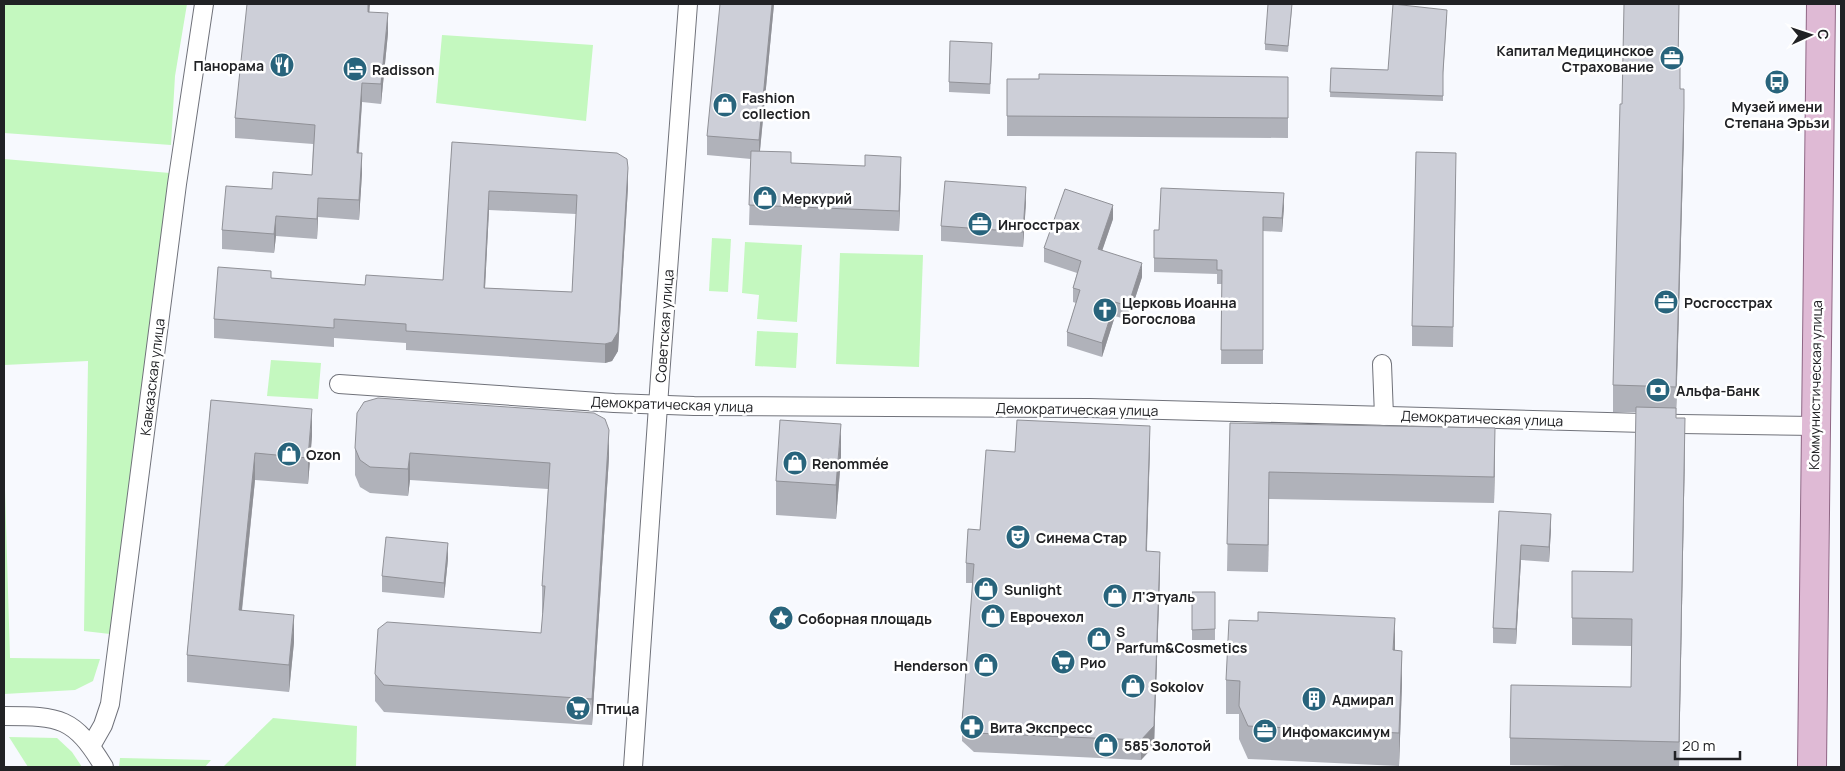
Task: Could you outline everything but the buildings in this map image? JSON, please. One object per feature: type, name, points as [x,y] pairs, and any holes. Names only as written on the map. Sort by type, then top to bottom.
[{"type":"main road","name":"Коммунистическая улица","points":[[1812,767],[1821,4]]},
{"type":"street","name":"Кавказская улица","points":[[91,746],[103,725],[110,704],[176,193],[204,4]]},
{"type":"street","name":"Советская улица","points":[[633,767],[688,4]]},
{"type":"street","points":[[1382,364],[1384,416]]},
{"type":"street","name":"Демократическая улица","points":[[340,384],[658,405],[1090,408],[1815,426]]},
{"type":"street","points":[[4,716],[39,716],[74,727],[91,746],[104,767]]},
{"type":"green space","points":[[4,4],[187,4],[175,76],[171,145],[4,133]]},
{"type":"green space","points":[[442,35],[593,45],[586,121],[436,103]]},
{"type":"green space","points":[[4,159],[170,173],[110,634],[84,631],[88,361],[4,365]]},
{"type":"green space","points":[[712,238],[731,239],[728,292],[709,291]]},
{"type":"green space","points":[[745,242],[802,245],[797,322],[757,319],[759,295],[742,293]]},
{"type":"green space","points":[[840,253],[923,255],[919,367],[836,364]]},
{"type":"green space","points":[[757,331],[798,333],[796,368],[755,366]]},
{"type":"green space","points":[[271,360],[321,363],[318,399],[267,396]]},
{"type":"green space","points":[[4,456],[10,658],[100,659],[93,681],[75,690],[4,694]]},
{"type":"green space","points":[[273,718],[357,726],[356,767],[223,767]]},
{"type":"green space","points":[[9,737],[57,738],[72,752],[82,767],[28,767]]},
{"type":"green space","points":[[120,758],[211,760],[205,767],[119,767]]},
{"type":"place","name":"Капитал Медицинское Страхование","points":[[1672,58]]},
{"type":"place","name":"Панорама","points":[[282,65]]},
{"type":"place","name":"Radisson","points":[[355,69]]},
{"type":"place","name":"Музей имени Степана Эрьзи","points":[[1777,82]]},
{"type":"place","name":"Fashion collection","points":[[725,105]]},
{"type":"place","name":"Меркурий","points":[[765,198]]},
{"type":"place","name":"Ингосстрах","points":[[980,224]]},
{"type":"place","name":"Росгосстрах","points":[[1666,302]]},
{"type":"place","name":"Церковь Иоанна Богослова","points":[[1105,310]]},
{"type":"place","name":"Альфа-Банк","points":[[1658,390]]},
{"type":"place","name":"Ozon","points":[[289,454]]},
{"type":"place","name":"Renommée","points":[[795,463]]},
{"type":"place","name":"Синема Стар","points":[[1018,537]]},
{"type":"place","name":"Sunlight","points":[[986,589]]},
{"type":"place","name":"Л'Этуаль","points":[[1115,596]]},
{"type":"place","name":"Еврочехол","points":[[993,616]]},
{"type":"place","name":"Соборная площадь","points":[[781,618]]},
{"type":"place","name":"S Parfum&Cosmetics","points":[[1099,639]]},
{"type":"place","name":"Рио","points":[[1063,662]]},
{"type":"place","name":"Henderson","points":[[986,665]]},
{"type":"place","name":"Sokolov","points":[[1133,686]]},
{"type":"place","name":"Адмирал","points":[[1314,699]]},
{"type":"place","name":"Птица","points":[[578,708]]},
{"type":"place","name":"Вита Экспресс","points":[[972,727]]},
{"type":"place","name":"Инфомаксимум","points":[[1265,731]]},
{"type":"place","name":"585 Золотой","points":[[1106,745]]}]
